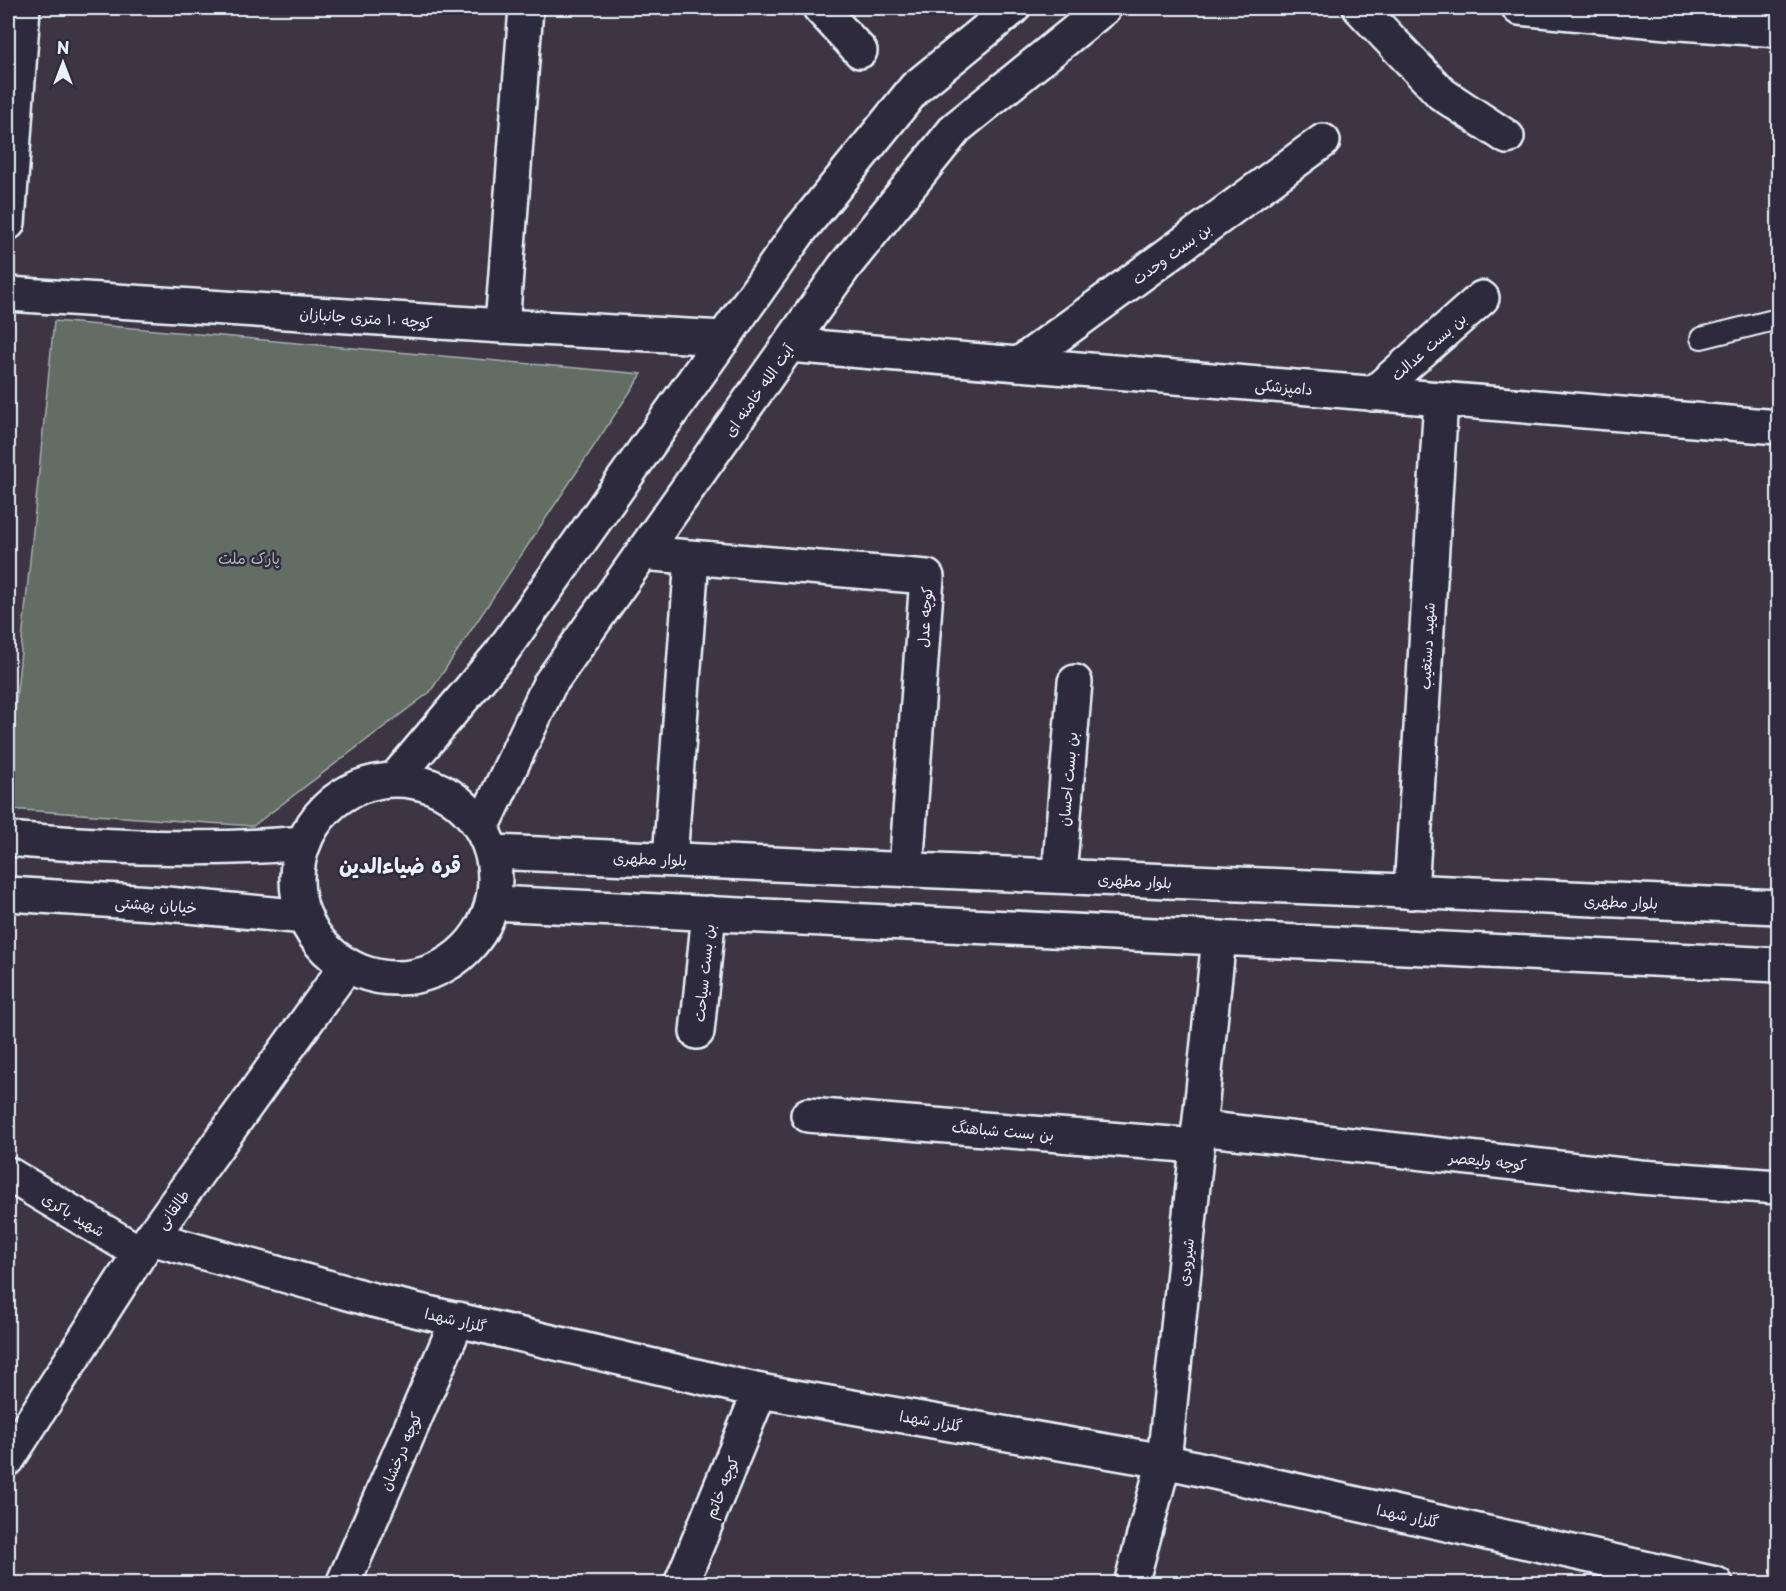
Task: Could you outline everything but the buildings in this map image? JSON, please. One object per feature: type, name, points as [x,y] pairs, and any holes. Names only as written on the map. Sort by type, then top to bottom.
[{"type":"street","points":[[502,326],[526,8]]},
{"type":"street","points":[[820,8],[860,51]]},
{"type":"street","points":[[395,779],[501,653],[798,233],[915,88],[1013,8]]},
{"type":"street","name":"آیت الله خامنه ای","points":[[487,840],[549,685],[844,267],[956,129],[1104,8]]},
{"type":"street","points":[[1360,8],[1442,94],[1507,137]]},
{"type":"street","points":[[1519,8],[1779,30]]},
{"type":"street","points":[[8,223],[27,9]]},
{"type":"street","name":"بن بست وحدت","points":[[1019,364],[1323,141]]},
{"type":"street","name":"کوچه ۱۰ متری جانبازان","points":[[8,294],[724,338]]},
{"type":"street","name":"بن بست عدالت","points":[[1373,394],[1482,298]]},
{"type":"street","name":"دامپزشکی","points":[[789,345],[1779,427]]},
{"type":"street","name":"شهید دستغیب","points":[[1411,892],[1441,399]]},
{"type":"street","name":"کوچه عدل","points":[[642,554],[927,577],[906,869]]},
{"type":"street","points":[[670,859],[692,558]]},
{"type":"street","name":"بن بست احسان","points":[[1059,876],[1075,682]]},
{"type":"street","points":[[395,779],[421,782],[446,792],[466,807],[487,840],[496,877],[493,903],[483,927],[468,948],[447,964],[423,974],[397,978],[372,975],[348,965],[327,949],[310,929],[300,905],[297,880],[300,854],[310,830],[325,809],[346,793],[369,783],[395,779]]},
{"type":"street","points":[[8,839],[101,846],[250,848],[304,843]]},
{"type":"street","name":"بلوار مطهری","points":[[487,840],[670,859],[1779,907]]},
{"type":"street","name":"خیابان بهشتی","points":[[8,894],[166,904],[305,917]]},
{"type":"street","points":[[493,903],[1779,965]]},
{"type":"street","name":"بن بست سیاحت","points":[[697,1032],[709,913]]},
{"type":"street","name":"شیرودی","points":[[1131,1584],[1164,1461],[1220,938]]},
{"type":"street","name":"طالقانی","points":[[8,1459],[146,1246],[348,965]]},
{"type":"street","name":"بن بست شباهنگ","points":[[808,1115],[1198,1137]]},
{"type":"street","name":"کوچه ولیعصر","points":[[1198,1137],[1640,1178],[1779,1187]]},
{"type":"street","name":"شهید باکری","points":[[8,1174],[146,1246]]},
{"type":"street","name":"گلزار شهدا","points":[[146,1246],[760,1391],[1164,1461],[1716,1584]]},
{"type":"street","name":"کوچه درخشان","points":[[343,1584],[458,1319]]},
{"type":"street","name":"کوچه خاتم","points":[[681,1584],[760,1391]]},
{"type":"lane","points":[[1701,338],[1779,319]]},
{"type":"green space","name":"پارک ملت","points":[[54,321],[642,374],[430,692],[253,826],[8,809],[8,781]]},
{"type":"district","name":"قره ضیاءالدین","points":[[400,864]]}]
